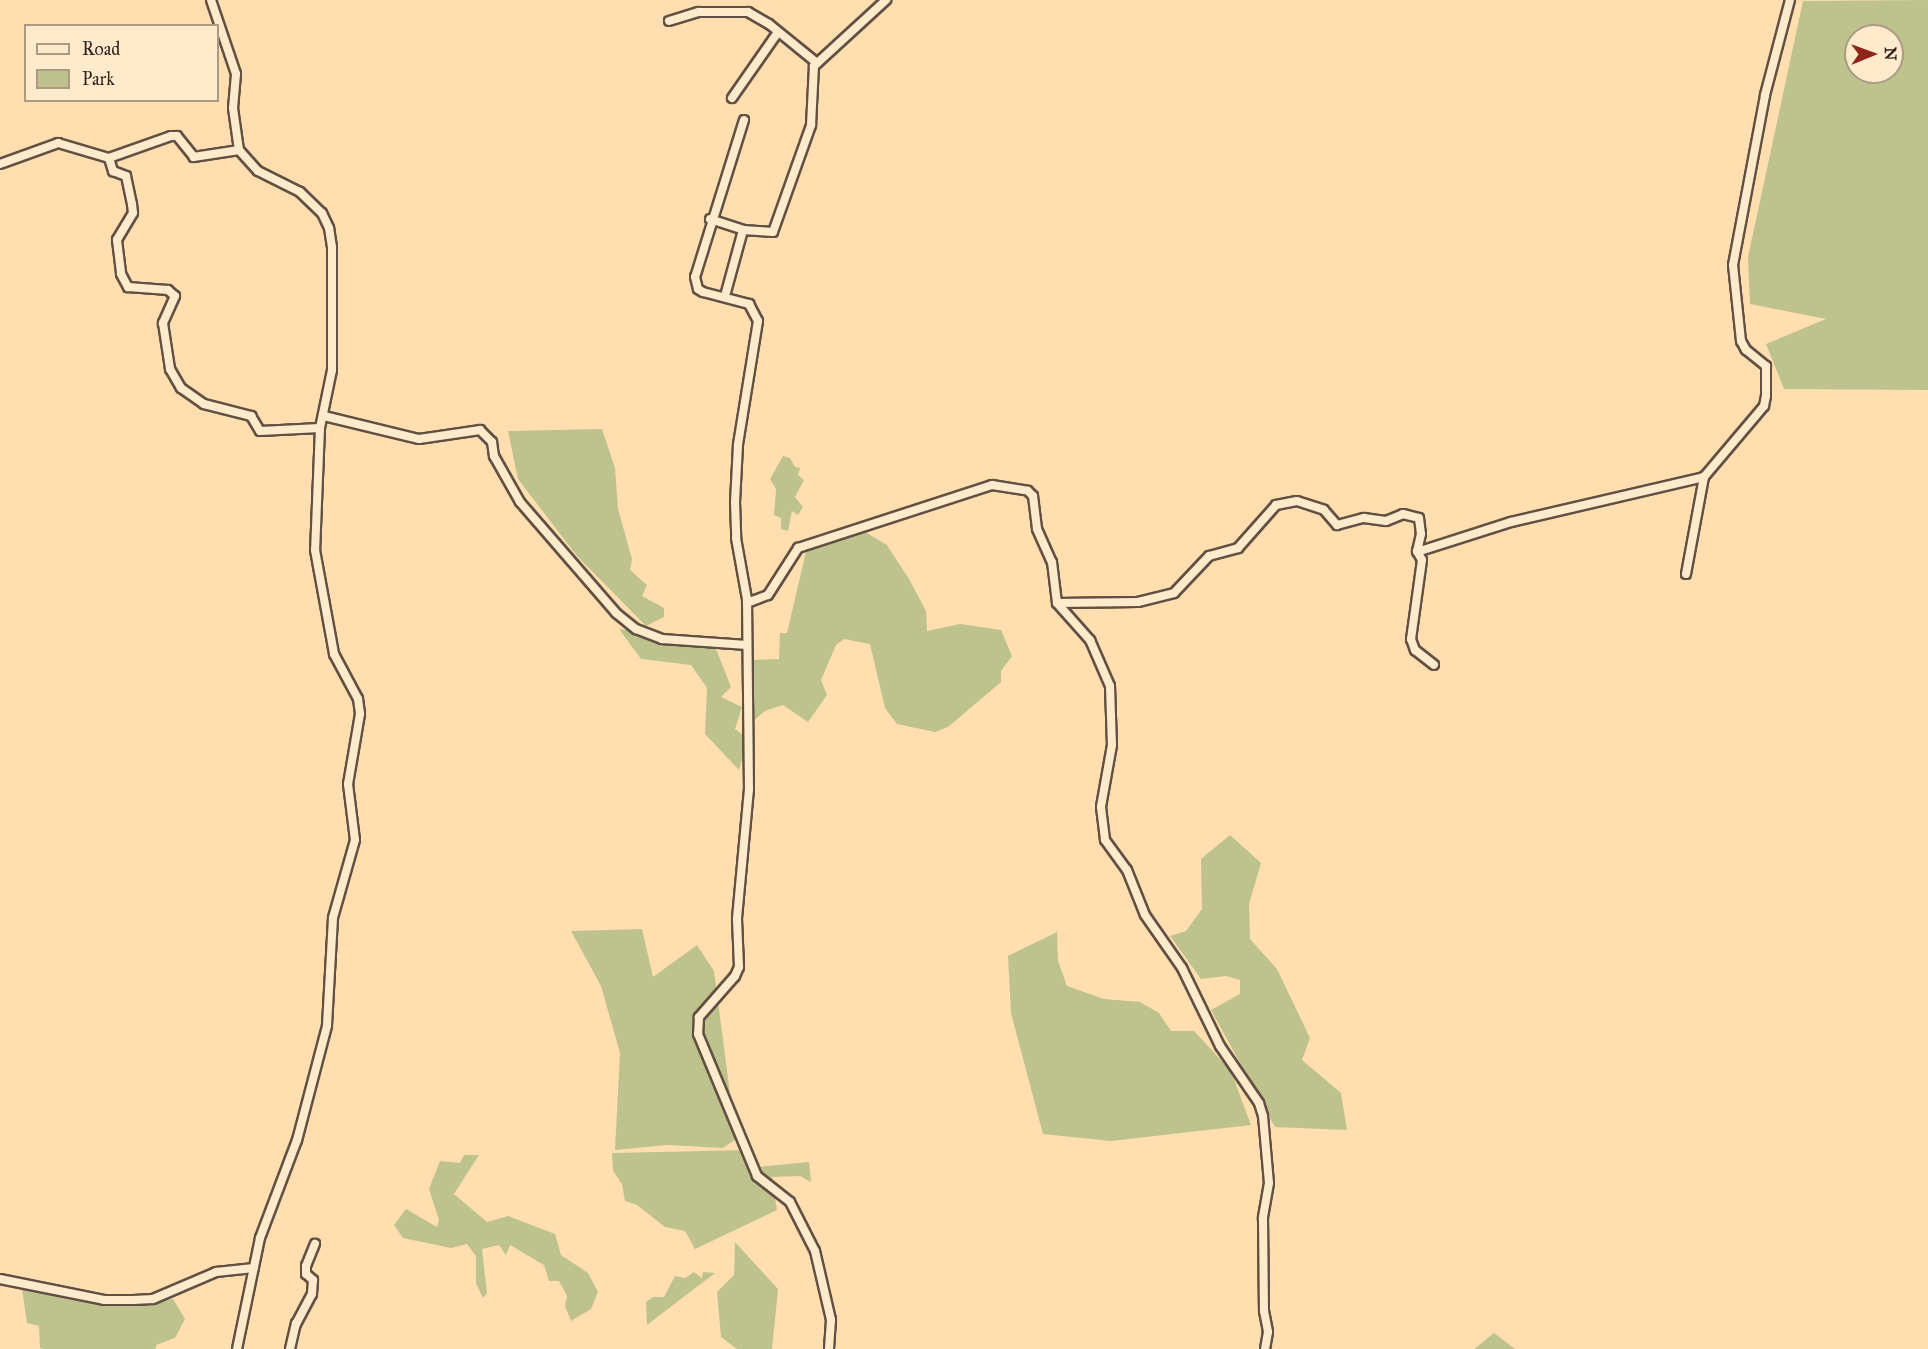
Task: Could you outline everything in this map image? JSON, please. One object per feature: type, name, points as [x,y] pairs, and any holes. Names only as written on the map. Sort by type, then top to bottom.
[{"type":"street","points":[[212,0],[236,74],[233,108],[239,150],[258,171],[300,192],[321,213],[328,228],[332,248],[332,370],[320,428],[315,550],[334,654],[358,699],[360,714],[348,784],[355,840],[333,918],[327,1026],[297,1140],[260,1238],[237,1349]]},
{"type":"street","points":[[710,219],[743,230],[773,232],[811,125],[817,63],[886,0]]},
{"type":"street","points":[[1686,574],[1704,477],[1764,406],[1766,396],[1768,370],[1741,341],[1733,265],[1765,95],[1790,0]]},
{"type":"street","points":[[669,21],[724,9],[748,12],[817,63]]},
{"type":"street","points":[[732,98],[777,32]]},
{"type":"street","points":[[744,120],[710,219],[696,284],[704,292],[749,304],[758,321],[738,445],[735,502],[736,538],[747,603],[749,789],[738,908],[739,967],[735,976],[699,1017],[698,1034],[724,1091],[752,1167],[757,1176],[790,1202],[815,1251],[831,1320],[829,1349]]},
{"type":"street","points":[[0,164],[58,143],[109,158],[171,136],[177,136],[194,157],[239,150]]},
{"type":"street","points":[[109,158],[113,171],[126,176],[133,213],[117,240],[120,274],[128,287],[168,290],[175,296],[163,323],[170,369],[181,388],[204,404],[251,416],[260,431],[320,428]]},
{"type":"street","points":[[725,296],[743,230]]},
{"type":"street","points":[[324,417],[402,437],[433,439],[455,432],[480,430],[492,442],[494,456],[519,502],[623,618],[662,639],[747,645]]},
{"type":"street","points":[[1417,552],[1511,522],[1704,477]]},
{"type":"street","points":[[747,603],[768,595],[798,548],[863,524],[913,514],[932,503],[997,484],[1033,496],[1037,529],[1052,562],[1057,603],[1090,640],[1110,686],[1112,745],[1101,807],[1105,840],[1127,870],[1145,915],[1182,968],[1220,1046],[1259,1103],[1263,1116],[1269,1175],[1263,1218],[1264,1311],[1268,1332],[1264,1349]]},
{"type":"street","points":[[1057,603],[1138,602],[1174,593],[1209,556],[1238,548],[1275,505],[1288,501],[1318,507],[1337,525],[1364,518],[1386,521],[1403,514],[1417,516],[1421,532],[1417,552],[1422,560],[1411,639],[1415,650],[1434,665]]},
{"type":"street","points":[[291,1349],[296,1324],[312,1294],[313,1280],[306,1274],[306,1266],[315,1244]]},
{"type":"street","points":[[0,1279],[104,1300],[153,1299],[216,1272],[254,1269]]},
{"type":"green space","points":[[1928,0],[1928,390],[1784,389],[1766,344],[1826,319],[1750,304],[1748,257],[1803,1]]},
{"type":"green space","points":[[602,429],[615,468],[618,509],[632,559],[630,570],[647,585],[642,596],[664,608],[664,617],[646,626],[577,556],[518,479],[508,431]]},
{"type":"green space","points":[[783,456],[790,458],[795,467],[800,468],[798,475],[804,480],[795,497],[803,507],[798,515],[792,511],[788,531],[781,529],[781,518],[774,515],[776,489],[770,479]]},
{"type":"green space","points":[[860,529],[887,545],[926,611],[927,631],[960,624],[1001,630],[1012,656],[1001,671],[1001,682],[948,727],[935,732],[897,724],[885,708],[870,644],[844,639],[836,645],[821,680],[827,695],[808,722],[783,705],[765,711],[751,723],[750,660],[779,659],[780,633],[787,633],[807,547]]},
{"type":"green space","points":[[619,629],[698,641],[716,649],[731,687],[721,697],[742,707],[735,729],[748,739],[739,770],[705,734],[707,688],[691,665],[641,659]]},
{"type":"green space","points":[[1230,835],[1261,863],[1249,904],[1250,939],[1277,969],[1310,1038],[1302,1060],[1341,1093],[1347,1130],[1275,1127],[1211,1010],[1240,994],[1240,980],[1226,976],[1201,979],[1170,936],[1186,931],[1202,909],[1201,859]]},
{"type":"green space","points":[[642,929],[653,977],[697,945],[714,971],[736,1139],[723,1148],[667,1145],[615,1150],[620,1053],[601,986],[571,931]]},
{"type":"green space","points":[[1057,932],[1058,961],[1067,986],[1104,999],[1140,1002],[1159,1013],[1171,1031],[1194,1031],[1231,1071],[1251,1125],[1111,1141],[1043,1134],[1011,1013],[1008,956]]},
{"type":"green space","points":[[751,1150],[756,1167],[809,1162],[811,1182],[800,1176],[772,1177],[777,1210],[695,1249],[685,1231],[665,1227],[637,1205],[625,1201],[622,1184],[613,1171],[612,1153]]},
{"type":"green space","points":[[464,1155],[479,1155],[454,1194],[487,1222],[508,1216],[555,1234],[561,1255],[588,1273],[598,1292],[591,1309],[571,1321],[565,1306],[567,1296],[559,1281],[549,1281],[544,1265],[510,1245],[506,1255],[499,1245],[482,1249],[487,1293],[483,1298],[476,1283],[476,1256],[467,1244],[451,1248],[403,1238],[394,1225],[406,1209],[437,1227],[439,1220],[429,1189],[440,1161],[460,1163]]},
{"type":"green space","points":[[735,1242],[778,1289],[772,1349],[737,1349],[721,1337],[717,1292],[734,1275]]},
{"type":"green space","points":[[694,1272],[702,1278],[703,1272],[715,1273],[647,1325],[646,1302],[653,1297],[664,1297],[675,1276],[685,1278]]},
{"type":"green space","points":[[22,1289],[122,1305],[173,1299],[185,1319],[175,1338],[156,1345],[156,1349],[44,1349],[40,1348],[39,1326],[27,1323]]},
{"type":"green space","points":[[1494,1333],[1515,1349],[1474,1349]]}]
